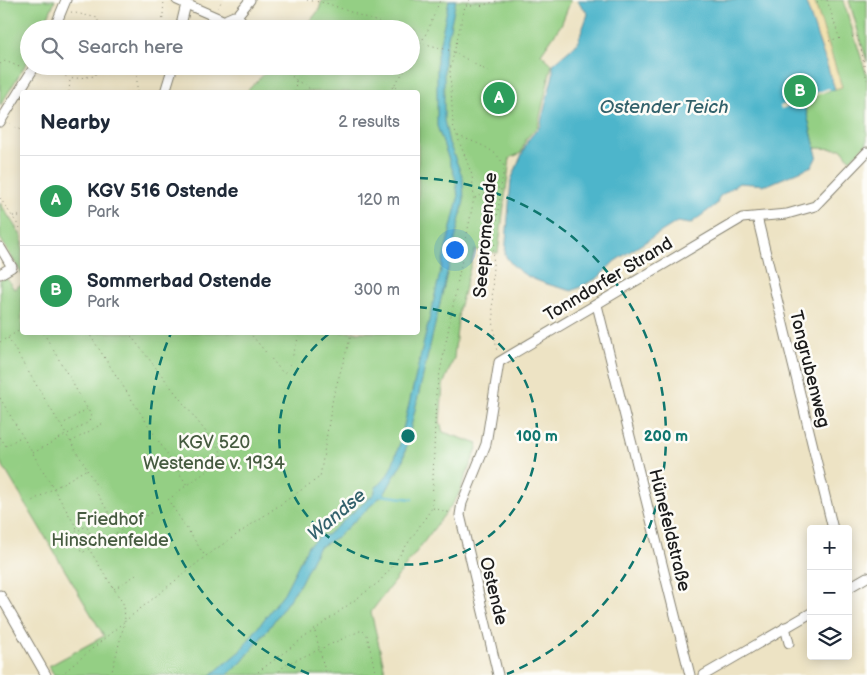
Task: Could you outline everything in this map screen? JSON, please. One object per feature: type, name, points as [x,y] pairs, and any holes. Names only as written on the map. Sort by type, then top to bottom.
[{"type":"street","points":[[58,20],[66,0]]},
{"type":"street","points":[[177,0],[216,20]]},
{"type":"street","points":[[237,16],[250,0]]},
{"type":"street","points":[[182,20],[186,4]]},
{"type":"street","points":[[228,20],[231,16],[237,16]]},
{"type":"street","points":[[237,16],[240,20]]},
{"type":"street","points":[[22,90],[29,75]]},
{"type":"street","points":[[166,90],[170,75]]},
{"type":"street","points":[[5,123],[20,94]]},
{"type":"street","name":"Tonndorfer Strand","points":[[499,362],[742,218],[802,211],[815,206],[867,152]]},
{"type":"street","name":"Tongrubenweg","points":[[756,217],[832,525]]},
{"type":"street","points":[[0,247],[12,267],[0,274]]},
{"type":"street","name":"Hünefeldstraße","points":[[597,305],[690,675]]},
{"type":"street","points":[[460,515],[462,503],[486,444],[499,362]]},
{"type":"street","name":"Ostende","points":[[460,515],[498,675]]},
{"type":"street","points":[[852,586],[867,577]]},
{"type":"street","points":[[0,595],[46,675]]},
{"type":"street","points":[[704,675],[807,615]]},
{"type":"street","points":[[786,627],[789,643]]},
{"type":"path","points":[[163,20],[164,0]]},
{"type":"path","points":[[307,0],[326,2],[373,20]]},
{"type":"path","points":[[420,46],[440,0]]},
{"type":"path","points":[[255,674],[315,632],[380,582],[432,508],[436,392],[474,198],[472,175],[453,126],[450,70],[452,51],[465,6],[470,0]]},
{"type":"path","points":[[465,6],[480,6],[500,0]]},
{"type":"path","points":[[817,2],[822,0]]},
{"type":"path","points":[[827,0],[839,38],[842,40]]},
{"type":"path","points":[[71,12],[98,18],[98,20]]},
{"type":"path","points":[[852,37],[857,36],[863,51],[863,67],[867,80]]},
{"type":"path","points":[[829,40],[839,38]]},
{"type":"path","points":[[422,43],[452,51],[491,73]]},
{"type":"path","points":[[0,64],[5,61],[20,67]]},
{"type":"path","points":[[64,75],[70,78],[95,75]]},
{"type":"path","points":[[137,90],[138,75]]},
{"type":"path","points":[[291,75],[312,90]]},
{"type":"path","points":[[391,90],[402,75]]},
{"type":"path","points":[[69,90],[70,78]]},
{"type":"path","points":[[295,90],[296,80]]},
{"type":"path","points":[[395,85],[396,90]]},
{"type":"path","points":[[5,123],[20,130]]},
{"type":"path","name":"Seepromenade","points":[[458,135],[486,148],[502,159],[504,167],[496,223],[492,307],[499,362]]},
{"type":"path","points":[[474,198],[501,187]]},
{"type":"path","points":[[0,198],[20,228]]},
{"type":"path","points":[[12,216],[20,216]]},
{"type":"path","points":[[0,342],[20,331]]},
{"type":"path","points":[[33,453],[89,422],[91,415],[45,335]]},
{"type":"path","points":[[90,335],[187,485]]},
{"type":"path","points":[[130,335],[220,450],[223,459],[168,500],[206,556]]},
{"type":"path","points":[[251,335],[283,373],[288,371],[299,335]]},
{"type":"path","points":[[61,675],[206,556],[320,477],[333,397],[351,335]]},
{"type":"path","points":[[8,338],[87,469],[98,488],[95,490],[120,531]]},
{"type":"path","points":[[0,398],[78,530]]},
{"type":"path","points":[[60,425],[87,408]]},
{"type":"path","points":[[70,442],[105,422]]},
{"type":"path","points":[[0,437],[6,446],[22,436]]},
{"type":"path","points":[[32,501],[87,469]]},
{"type":"path","points":[[432,508],[460,515]]},
{"type":"path","points":[[97,544],[86,526],[71,535],[82,553],[158,509]]},
{"type":"path","points":[[89,549],[124,605],[125,621],[111,675]]},
{"type":"path","points":[[114,589],[140,574]]},
{"type":"path","points":[[276,675],[285,666],[362,630],[366,631],[376,675]]},
{"type":"path","points":[[315,632],[326,675]]},
{"type":"green space","points":[[0,0],[55,0],[47,20],[20,20],[20,74],[0,106]]},
{"type":"green space","points":[[322,0],[571,0],[561,25],[541,54],[552,64],[538,126],[526,139],[521,153],[510,158],[498,253],[475,250],[459,309],[454,358],[443,385],[440,422],[443,432],[478,444],[476,451],[457,498],[371,612],[386,675],[54,675],[49,666],[104,636],[0,461],[0,280],[6,277],[14,289],[20,285],[20,335],[420,335],[420,90],[248,90],[263,75],[420,75],[420,20],[311,20],[319,10]]},
{"type":"green space","points":[[709,0],[843,0],[867,76],[867,143],[850,160],[842,149],[815,148],[805,106]]},
{"type":"green space","points":[[849,0],[867,0],[867,62]]},
{"type":"green space","points":[[0,203],[20,234],[20,271],[0,238]]},
{"type":"sand","points":[[805,0],[814,0],[842,87],[835,89]]},
{"type":"water","points":[[449,0],[456,0],[444,56],[444,120],[449,143],[463,178],[464,201],[403,461],[385,493],[337,537],[318,548],[300,584],[241,663],[227,675],[211,675],[240,651],[284,593],[308,546],[320,536],[327,535],[374,494],[376,487],[381,484],[388,474],[399,446],[458,198],[456,180],[437,126],[437,56]]},
{"type":"water","name":"Ostender Teich","points":[[577,0],[805,0],[835,89],[809,96],[812,103],[805,106],[817,156],[812,166],[767,185],[739,183],[719,197],[717,204],[690,224],[677,222],[615,261],[598,278],[572,291],[544,283],[526,275],[518,270],[505,255],[511,180],[528,140],[540,126],[553,75],[553,64],[577,44],[588,14]]},
{"type":"pier","points":[[829,88],[830,90],[781,109],[780,106]]},
{"type":"waterway","points":[[380,495],[412,499]]},
{"type":"place","name":"Sommerbad Ostende","points":[[800,91]]},
{"type":"place","name":"KGV 516 Ostende","points":[[499,98]]},
{"type":"park label","name":"KGV 520 Westende v. 1934","points":[[214,452]]},
{"type":"park label","name":"Friedhof Hinschenfelde","points":[[110,529]]},
{"type":"water label","name":"Wandse","points":[[336,514]]}]
